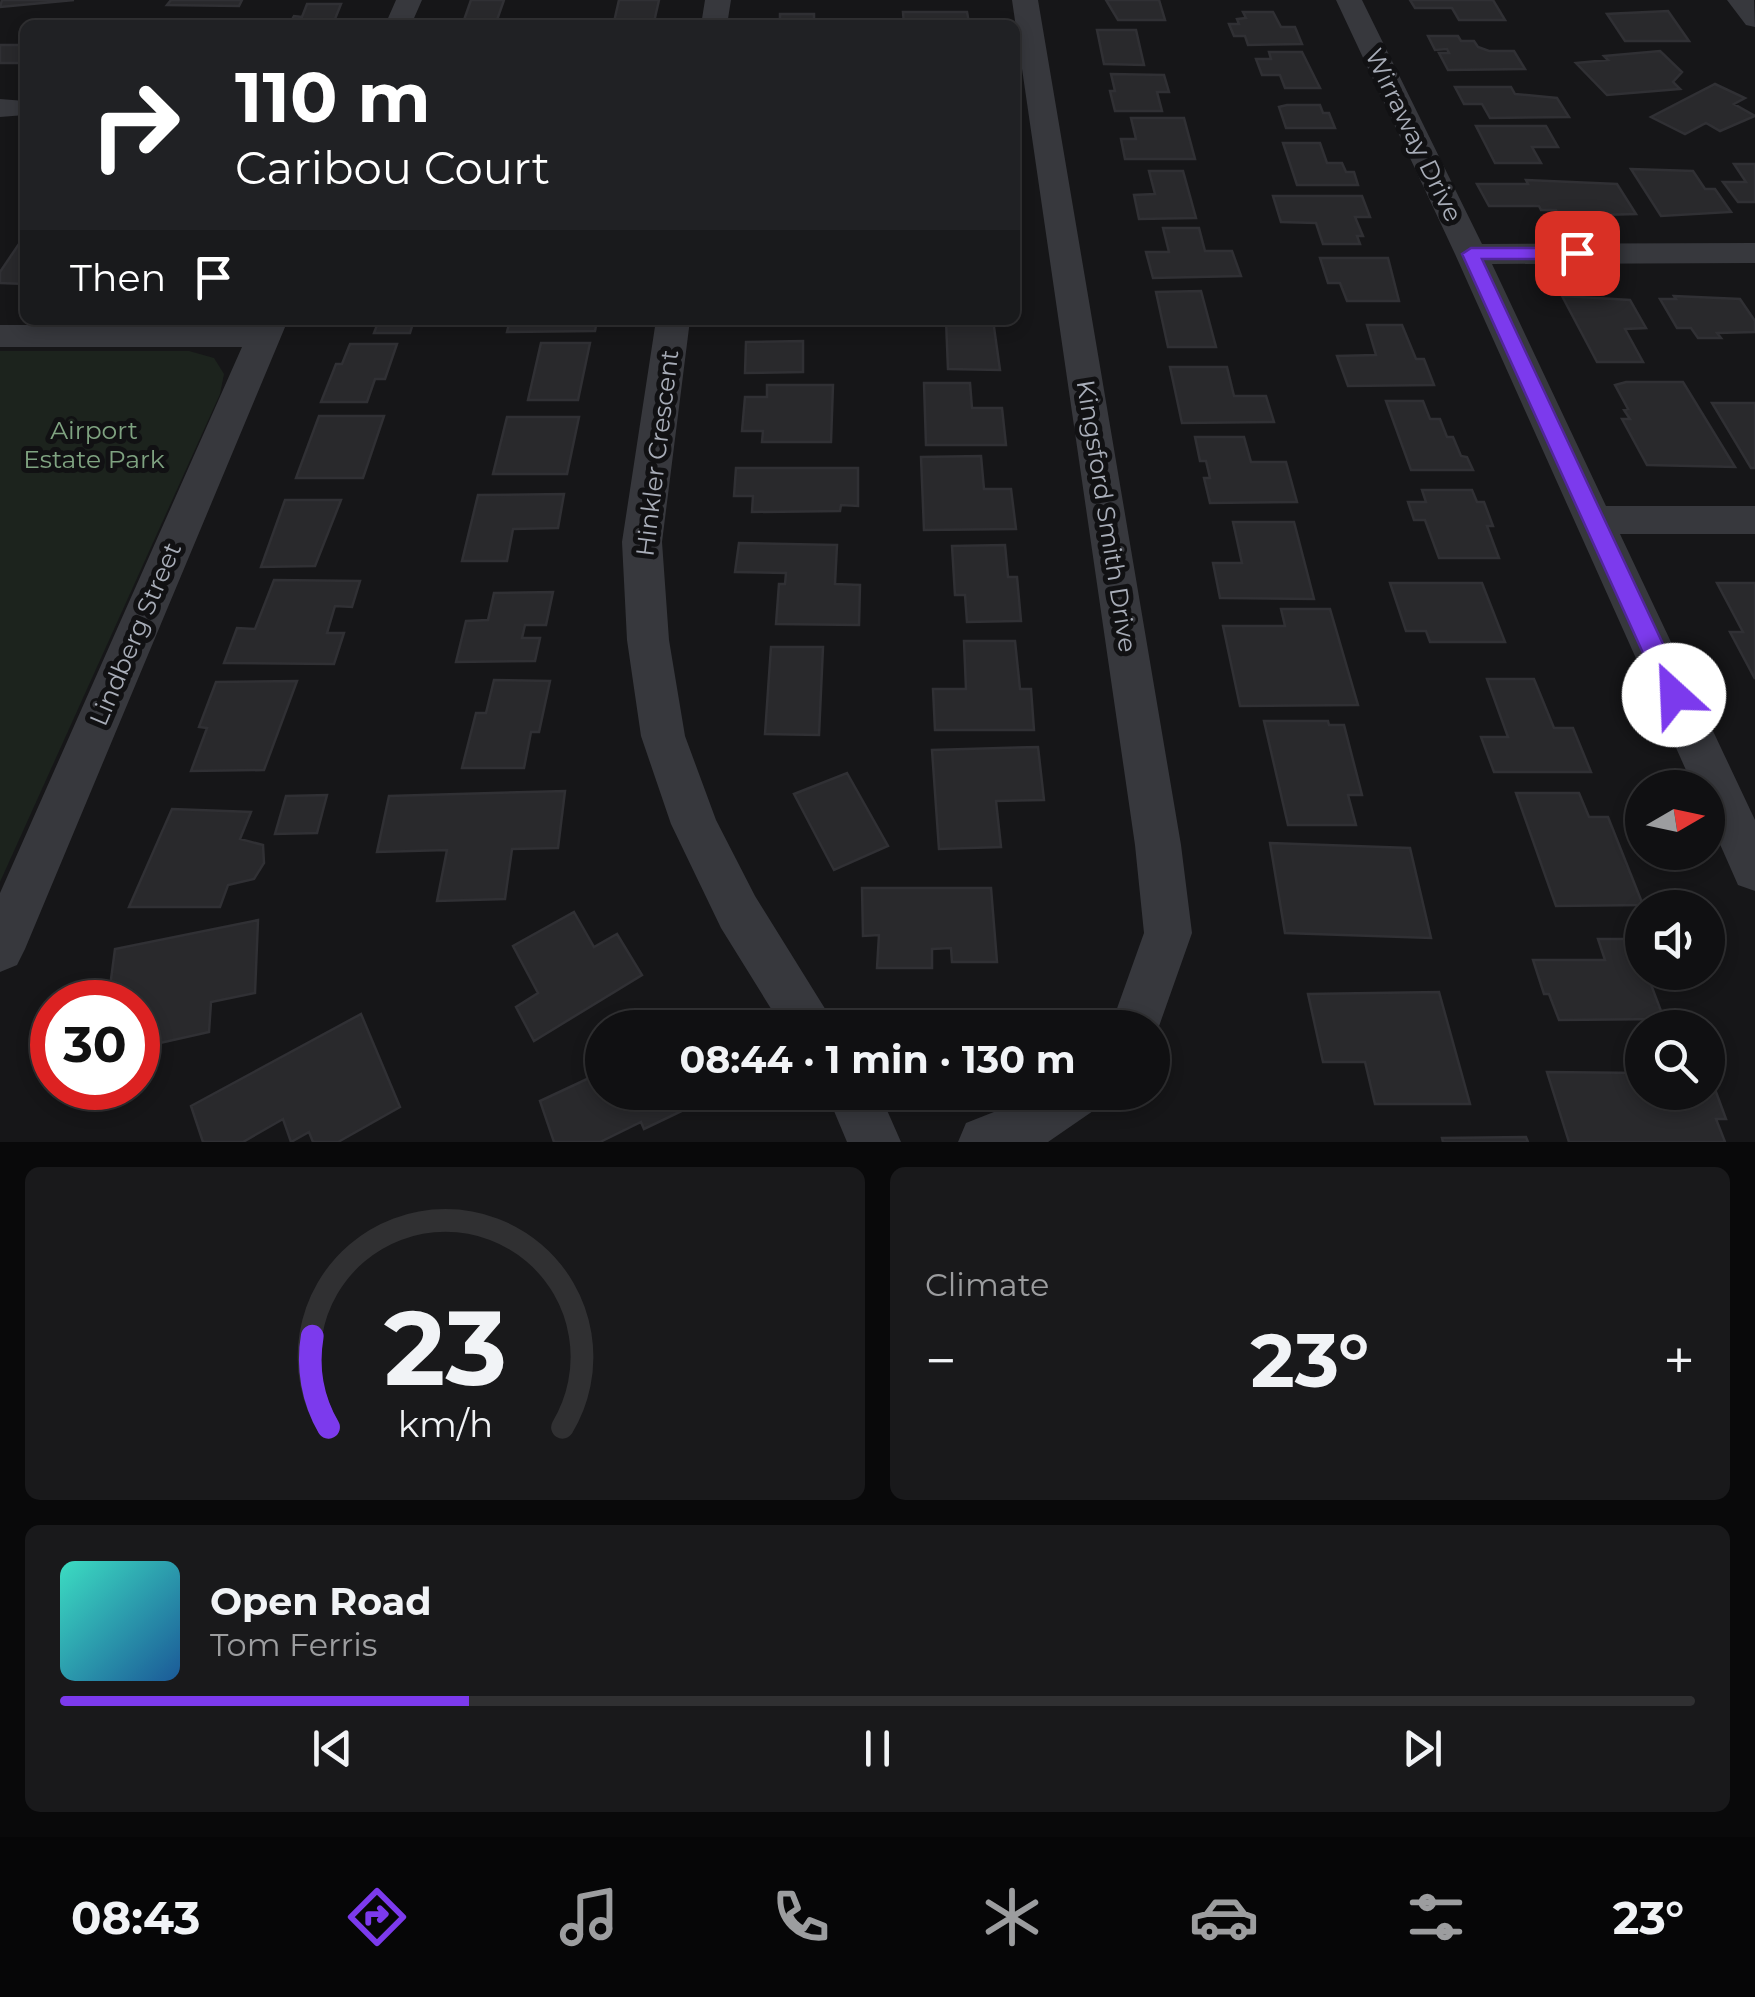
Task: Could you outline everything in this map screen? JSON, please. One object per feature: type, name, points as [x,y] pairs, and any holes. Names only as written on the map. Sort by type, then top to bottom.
[{"type":"street","name":"Kingsford Smith Drive","points":[[1026,0],[1156,825],[1168,932],[1141,1010]]},
{"type":"street","name":"Wirraway Drive","points":[[1349,0],[1471,254],[1755,870]]},
{"type":"street","points":[[1740,0],[1755,19]]},
{"type":"street","points":[[1471,254],[1755,253]]},
{"type":"street","name":"Hinkler Crescent","points":[[672,325],[642,542],[648,640],[664,736],[694,824],[738,912],[801,1010]]},
{"type":"street","points":[[0,336],[268,328]]},
{"type":"street","name":"Lindberg Street","points":[[0,949],[268,328]]},
{"type":"street","points":[[1594,520],[1755,520]]},
{"type":"street","points":[[860,1110],[874,1142]]},
{"type":"street","points":[[985,1142],[1020,1129],[1048,1110]]},
{"type":"green space","name":"Airport Estate Park","points":[[0,351],[189,351],[214,358],[224,374],[220,394],[0,882]]},
{"type":"building","points":[[2,0],[74,0],[0,7]]},
{"type":"building","points":[[171,0],[242,0],[239,6],[167,5]]},
{"type":"building","points":[[471,0],[504,0],[497,20],[464,20]]},
{"type":"building","points":[[619,0],[659,0],[654,20],[614,20]]},
{"type":"building","points":[[1106,0],[1159,0],[1165,20],[1118,20]]},
{"type":"building","points":[[1410,0],[1493,0],[1505,20],[1459,20],[1452,8],[1415,8]]},
{"type":"building","points":[[307,4],[341,4],[335,20],[292,20],[294,16],[302,17]]},
{"type":"building","points":[[1668,11],[1689,41],[1625,41],[1607,14]]},
{"type":"building","points":[[903,12],[967,12],[968,20],[904,20]]},
{"type":"building","points":[[1243,12],[1273,12],[1281,27],[1295,27],[1302,44],[1248,45],[1245,36],[1234,36],[1229,24],[1239,24],[1237,19],[1246,18]]},
{"type":"building","points":[[780,14],[814,14],[814,20],[780,20]]},
{"type":"building","points":[[1097,30],[1136,30],[1144,65],[1104,64]]},
{"type":"building","points":[[1428,36],[1458,36],[1461,41],[1474,41],[1489,51],[1514,51],[1525,69],[1448,70],[1439,53],[1449,53],[1447,49],[1435,50]]},
{"type":"building","points":[[0,45],[20,45],[20,63],[0,63]]},
{"type":"building","points":[[1660,51],[1682,72],[1673,82],[1680,89],[1607,95],[1576,63],[1608,60],[1604,56]]},
{"type":"building","points":[[1269,52],[1302,52],[1320,88],[1285,88],[1280,75],[1262,75],[1256,59],[1271,59]]},
{"type":"building","points":[[1111,74],[1164,75],[1169,92],[1157,92],[1162,111],[1115,111]]},
{"type":"building","points":[[1715,84],[1745,98],[1734,104],[1755,116],[1720,131],[1706,123],[1685,134],[1651,117]]},
{"type":"building","points":[[1455,87],[1511,87],[1515,94],[1557,98],[1569,117],[1490,118],[1482,104],[1464,104]]},
{"type":"building","points":[[1320,105],[1323,113],[1329,113],[1335,128],[1286,128],[1279,107]]},
{"type":"building","points":[[1131,118],[1184,118],[1195,159],[1125,159],[1121,139],[1136,139]]},
{"type":"building","points":[[1476,126],[1546,126],[1558,147],[1532,147],[1541,163],[1495,163]]},
{"type":"building","points":[[1283,143],[1320,143],[1327,163],[1342,163],[1346,172],[1354,172],[1358,185],[1297,185]]},
{"type":"building","points":[[1734,164],[1755,164],[1755,202],[1738,202],[1723,182],[1746,182]]},
{"type":"building","points":[[1631,169],[1693,171],[1705,189],[1715,189],[1731,212],[1661,216]]},
{"type":"building","points":[[1149,171],[1183,171],[1196,218],[1139,219],[1134,195],[1155,194]]},
{"type":"building","points":[[1526,180],[1617,184],[1636,214],[1559,216],[1556,210],[1541,210],[1539,206],[1489,206],[1477,184],[1528,184]]},
{"type":"building","points":[[1273,196],[1362,196],[1370,217],[1355,217],[1363,236],[1357,236],[1360,244],[1323,244],[1316,223],[1281,222]]},
{"type":"building","points":[[1163,228],[1199,228],[1205,251],[1232,251],[1241,276],[1153,278],[1146,252],[1169,252]]},
{"type":"building","points":[[20,242],[20,284],[0,283],[0,272]]},
{"type":"building","points":[[1320,258],[1388,258],[1399,301],[1347,301],[1340,283],[1328,283]]},
{"type":"building","points":[[1201,291],[1216,347],[1168,347],[1156,292]]},
{"type":"building","points":[[1562,296],[1630,300],[1646,328],[1625,329],[1643,362],[1597,362]]},
{"type":"building","points":[[1674,296],[1740,299],[1755,321],[1755,332],[1698,338],[1691,328],[1677,328],[1660,299],[1676,299]]},
{"type":"building","points":[[377,325],[412,325],[410,333],[374,333]]},
{"type":"building","points":[[509,325],[596,325],[595,331],[507,332]]},
{"type":"building","points":[[946,325],[994,325],[1000,370],[948,369]]},
{"type":"building","points":[[1367,325],[1402,325],[1416,359],[1424,359],[1434,385],[1348,386],[1337,356],[1376,355]]},
{"type":"building","points":[[803,341],[803,372],[745,373],[746,342]]},
{"type":"building","points":[[541,343],[590,343],[578,400],[528,400]]},
{"type":"building","points":[[350,344],[397,344],[385,379],[375,379],[367,402],[321,402],[336,364],[342,364]]},
{"type":"building","points":[[1170,367],[1227,367],[1234,396],[1266,396],[1274,422],[1182,423]]},
{"type":"building","points":[[1683,382],[1735,467],[1647,465],[1622,419],[1630,419],[1615,385]]},
{"type":"building","points":[[924,383],[970,383],[972,408],[1002,408],[1006,445],[926,445]]},
{"type":"building","points":[[767,385],[833,385],[831,442],[762,442],[763,431],[742,431],[745,397],[767,397]]},
{"type":"building","points":[[1386,401],[1423,401],[1430,419],[1440,419],[1447,437],[1453,437],[1461,456],[1467,457],[1473,470],[1411,470]]},
{"type":"building","points":[[1712,403],[1755,403],[1755,468],[1751,468]]},
{"type":"building","points":[[319,416],[384,416],[363,478],[296,478]]},
{"type":"building","points":[[507,417],[579,417],[567,474],[493,474]]},
{"type":"building","points":[[1195,437],[1244,437],[1251,462],[1286,462],[1297,502],[1210,503],[1204,478],[1210,478],[1206,461],[1200,461]]},
{"type":"building","points":[[981,456],[984,489],[1011,489],[1016,529],[924,530],[921,457]]},
{"type":"building","points":[[736,468],[858,468],[858,506],[841,505],[840,511],[752,512],[753,496],[734,496]]},
{"type":"building","points":[[1422,490],[1472,490],[1477,502],[1484,502],[1493,526],[1487,526],[1499,558],[1439,558],[1425,520],[1414,520],[1408,502],[1426,502]]},
{"type":"building","points":[[564,494],[558,528],[513,529],[507,561],[462,561],[478,495]]},
{"type":"building","points":[[285,500],[341,500],[315,566],[261,567]]},
{"type":"building","points":[[1233,522],[1294,522],[1314,599],[1220,598],[1213,563],[1242,563]]},
{"type":"building","points":[[739,543],[837,545],[835,584],[860,585],[859,625],[776,624],[779,584],[785,584],[786,573],[735,572]]},
{"type":"building","points":[[1005,545],[1008,577],[1017,577],[1021,621],[967,622],[965,595],[955,595],[952,546]]},
{"type":"building","points":[[274,580],[360,581],[352,607],[335,606],[327,633],[344,633],[334,664],[224,663],[237,628],[255,629]]},
{"type":"building","points":[[1390,583],[1482,583],[1505,642],[1430,642],[1426,631],[1406,631]]},
{"type":"building","points":[[1717,583],[1755,583],[1755,679],[1730,632],[1743,632]]},
{"type":"building","points":[[553,592],[546,625],[525,625],[522,638],[540,638],[535,661],[456,662],[466,621],[488,620],[494,593]]},
{"type":"building","points":[[1281,609],[1330,609],[1358,705],[1240,706],[1223,626],[1285,626]]},
{"type":"building","points":[[964,641],[1015,641],[1020,689],[1031,689],[1034,730],[935,730],[933,689],[966,689]]},
{"type":"building","points":[[771,647],[823,647],[819,735],[765,734]]},
{"type":"building","points":[[1487,679],[1534,679],[1554,728],[1573,728],[1591,772],[1494,772],[1481,737],[1508,737]]},
{"type":"building","points":[[494,680],[550,681],[539,732],[531,732],[524,768],[462,768],[476,713],[486,713]]},
{"type":"building","points":[[297,681],[264,770],[191,771],[207,728],[199,727],[216,682]]},
{"type":"building","points":[[1264,721],[1328,721],[1329,725],[1344,725],[1362,795],[1348,795],[1356,825],[1288,825]]},
{"type":"building","points":[[1038,747],[1044,800],[996,801],[1001,847],[939,849],[932,750]]},
{"type":"building","points":[[847,773],[888,846],[834,870],[794,794]]},
{"type":"building","points":[[565,791],[558,848],[512,849],[505,899],[437,901],[447,850],[377,852],[389,796]]},
{"type":"building","points":[[1516,793],[1579,793],[1589,817],[1608,817],[1625,860],[1625,870],[1629,870],[1637,890],[1625,890],[1625,905],[1556,906]]},
{"type":"building","points":[[327,795],[317,833],[275,834],[286,796]]},
{"type":"building","points":[[172,809],[251,812],[240,839],[263,845],[264,863],[254,879],[228,885],[220,907],[129,907]]},
{"type":"building","points":[[1270,843],[1410,848],[1431,938],[1285,933]]},
{"type":"building","points":[[862,888],[991,888],[997,962],[952,962],[951,948],[932,949],[932,968],[877,968],[879,935],[863,936]]},
{"type":"building","points":[[574,912],[594,947],[617,934],[642,975],[534,1041],[516,1007],[538,993],[513,946]]},
{"type":"building","points":[[258,920],[255,993],[211,1002],[209,1032],[160,1043],[160,980],[111,980],[115,949]]},
{"type":"building","points":[[1598,939],[1625,939],[1625,990],[1653,990],[1661,1010],[1625,1010],[1625,1019],[1559,1020],[1549,994],[1544,994],[1533,960],[1605,960]]},
{"type":"building","points":[[1439,992],[1470,1104],[1375,1104],[1365,1062],[1323,1062],[1308,994]]},
{"type":"building","points":[[361,1014],[400,1107],[338,1142],[313,1142],[309,1132],[291,1142],[283,1119],[243,1142],[203,1142],[191,1106]]},
{"type":"building","points":[[1547,1072],[1625,1073],[1625,1110],[1723,1110],[1726,1119],[1716,1119],[1725,1142],[1569,1142]]},
{"type":"building","points":[[585,1080],[585,1110],[684,1110],[644,1129],[641,1122],[600,1142],[554,1142],[540,1101]]},
{"type":"building","points":[[1526,1137],[1528,1142],[1443,1142],[1442,1138]]},
{"type":"route","points":[[1577,253],[1471,254],[1674,695]]}]
